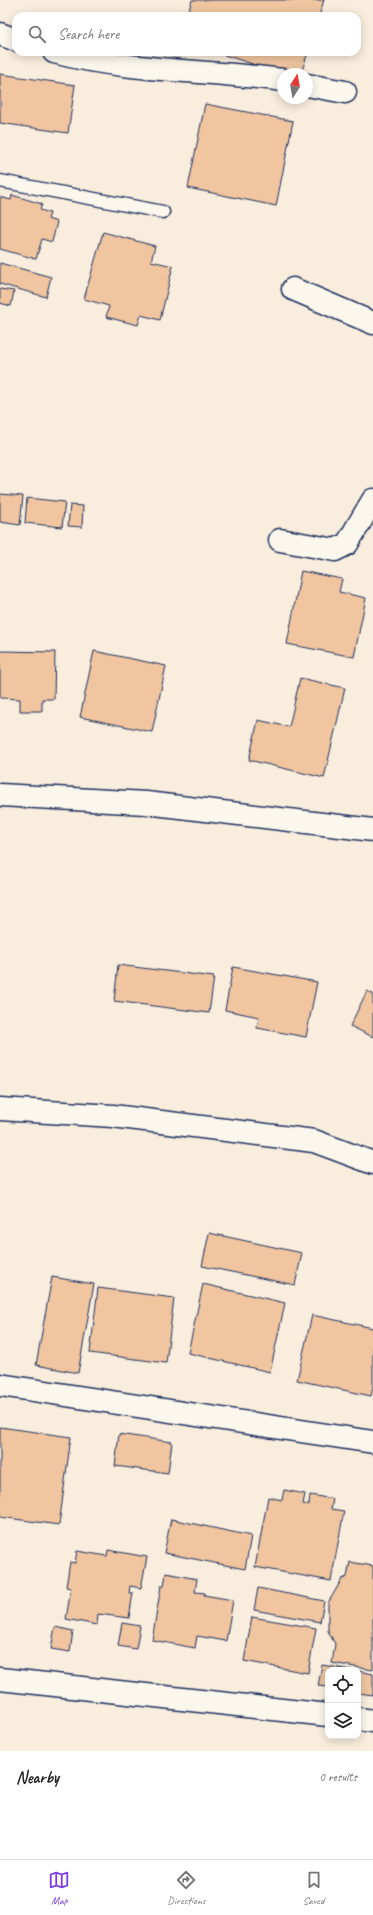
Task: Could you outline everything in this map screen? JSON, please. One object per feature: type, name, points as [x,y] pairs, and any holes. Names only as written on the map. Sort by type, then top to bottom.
[{"type":"street","points":[[0,34],[12,38]]},
{"type":"street","points":[[69,56],[131,67],[221,73],[277,79]]},
{"type":"street","points":[[313,86],[345,92]]},
{"type":"street","points":[[293,288],[373,323]]},
{"type":"street","points":[[280,540],[335,550],[347,544],[373,500]]},
{"type":"street","points":[[0,795],[146,803],[373,830]]},
{"type":"street","points":[[0,1109],[114,1116],[314,1141],[373,1163]]},
{"type":"street","points":[[0,1385],[373,1442]]},
{"type":"street","points":[[0,1679],[242,1704],[325,1715]]},
{"type":"street","points":[[361,1719],[373,1721]]},
{"type":"lane","points":[[0,181],[163,212]]},
{"type":"building","points":[[192,0],[324,0],[320,12],[188,12]]},
{"type":"building","points":[[228,56],[307,56],[303,68],[277,68],[277,72]]},
{"type":"building","points":[[0,74],[75,85],[68,133],[0,123]]},
{"type":"building","points":[[205,104],[293,121],[276,206],[188,188]]},
{"type":"building","points":[[12,195],[42,204],[40,210],[50,213],[48,219],[57,222],[52,242],[42,239],[36,259],[0,249],[0,197],[11,200]]},
{"type":"building","points":[[103,232],[155,246],[151,261],[173,266],[160,320],[141,315],[138,325],[106,317],[109,306],[84,299]]},
{"type":"building","points":[[0,263],[51,277],[46,297],[0,284]]},
{"type":"building","points":[[0,289],[14,291],[11,306],[0,303]]},
{"type":"building","points":[[0,494],[23,496],[20,525],[0,522]]},
{"type":"building","points":[[27,498],[65,502],[62,527],[25,523]]},
{"type":"building","points":[[70,505],[83,506],[82,527],[68,526]]},
{"type":"building","points":[[301,571],[342,579],[339,592],[366,598],[354,657],[287,644]]},
{"type":"building","points":[[0,651],[55,652],[54,699],[42,699],[42,711],[20,711],[20,699],[0,698]]},
{"type":"building","points":[[94,651],[166,666],[152,732],[80,717]]},
{"type":"building","points":[[300,678],[345,688],[324,778],[249,760],[258,720],[289,727]]},
{"type":"building","points":[[118,965],[214,977],[209,1013],[114,1001]]},
{"type":"building","points":[[233,967],[317,982],[306,1037],[257,1028],[259,1017],[225,1010]]},
{"type":"building","points":[[367,991],[373,994],[373,1037],[350,1026]]},
{"type":"building","points":[[209,1233],[302,1253],[295,1285],[202,1266]]},
{"type":"building","points":[[52,1277],[94,1284],[78,1373],[36,1365]]},
{"type":"building","points":[[203,1284],[285,1303],[270,1372],[188,1353]]},
{"type":"building","points":[[98,1288],[174,1298],[166,1363],[90,1353]]},
{"type":"building","points":[[312,1315],[373,1328],[373,1387],[371,1396],[297,1380]]},
{"type":"building","points":[[0,1427],[71,1437],[59,1525],[0,1517]]},
{"type":"building","points":[[119,1434],[172,1442],[168,1473],[115,1466]]},
{"type":"building","points":[[284,1490],[305,1494],[303,1504],[309,1505],[310,1495],[333,1499],[331,1509],[344,1511],[331,1581],[255,1567],[268,1497],[282,1500]]},
{"type":"building","points":[[171,1519],[251,1536],[245,1569],[164,1553]]},
{"type":"building","points":[[108,1550],[147,1557],[141,1588],[130,1586],[129,1593],[133,1593],[129,1618],[98,1614],[97,1625],[66,1619],[71,1588],[66,1587],[70,1562],[75,1563],[77,1551],[107,1556]]},
{"type":"building","points":[[350,1562],[373,1566],[373,1670],[332,1663],[335,1644],[328,1631],[328,1603],[342,1579],[347,1577]]},
{"type":"building","points":[[166,1573],[197,1579],[195,1592],[233,1600],[226,1641],[197,1636],[195,1648],[152,1640],[161,1586],[164,1586]]},
{"type":"building","points":[[258,1588],[324,1601],[320,1622],[254,1610]]},
{"type":"building","points":[[252,1617],[316,1628],[308,1673],[244,1661]]},
{"type":"building","points":[[122,1623],[140,1626],[136,1649],[118,1646]]},
{"type":"building","points":[[55,1627],[73,1631],[70,1652],[51,1649]]},
{"type":"building","points":[[322,1665],[334,1667],[325,1667],[325,1687],[318,1686]]},
{"type":"building","points":[[361,1672],[373,1674],[373,1695],[361,1693]]}]
